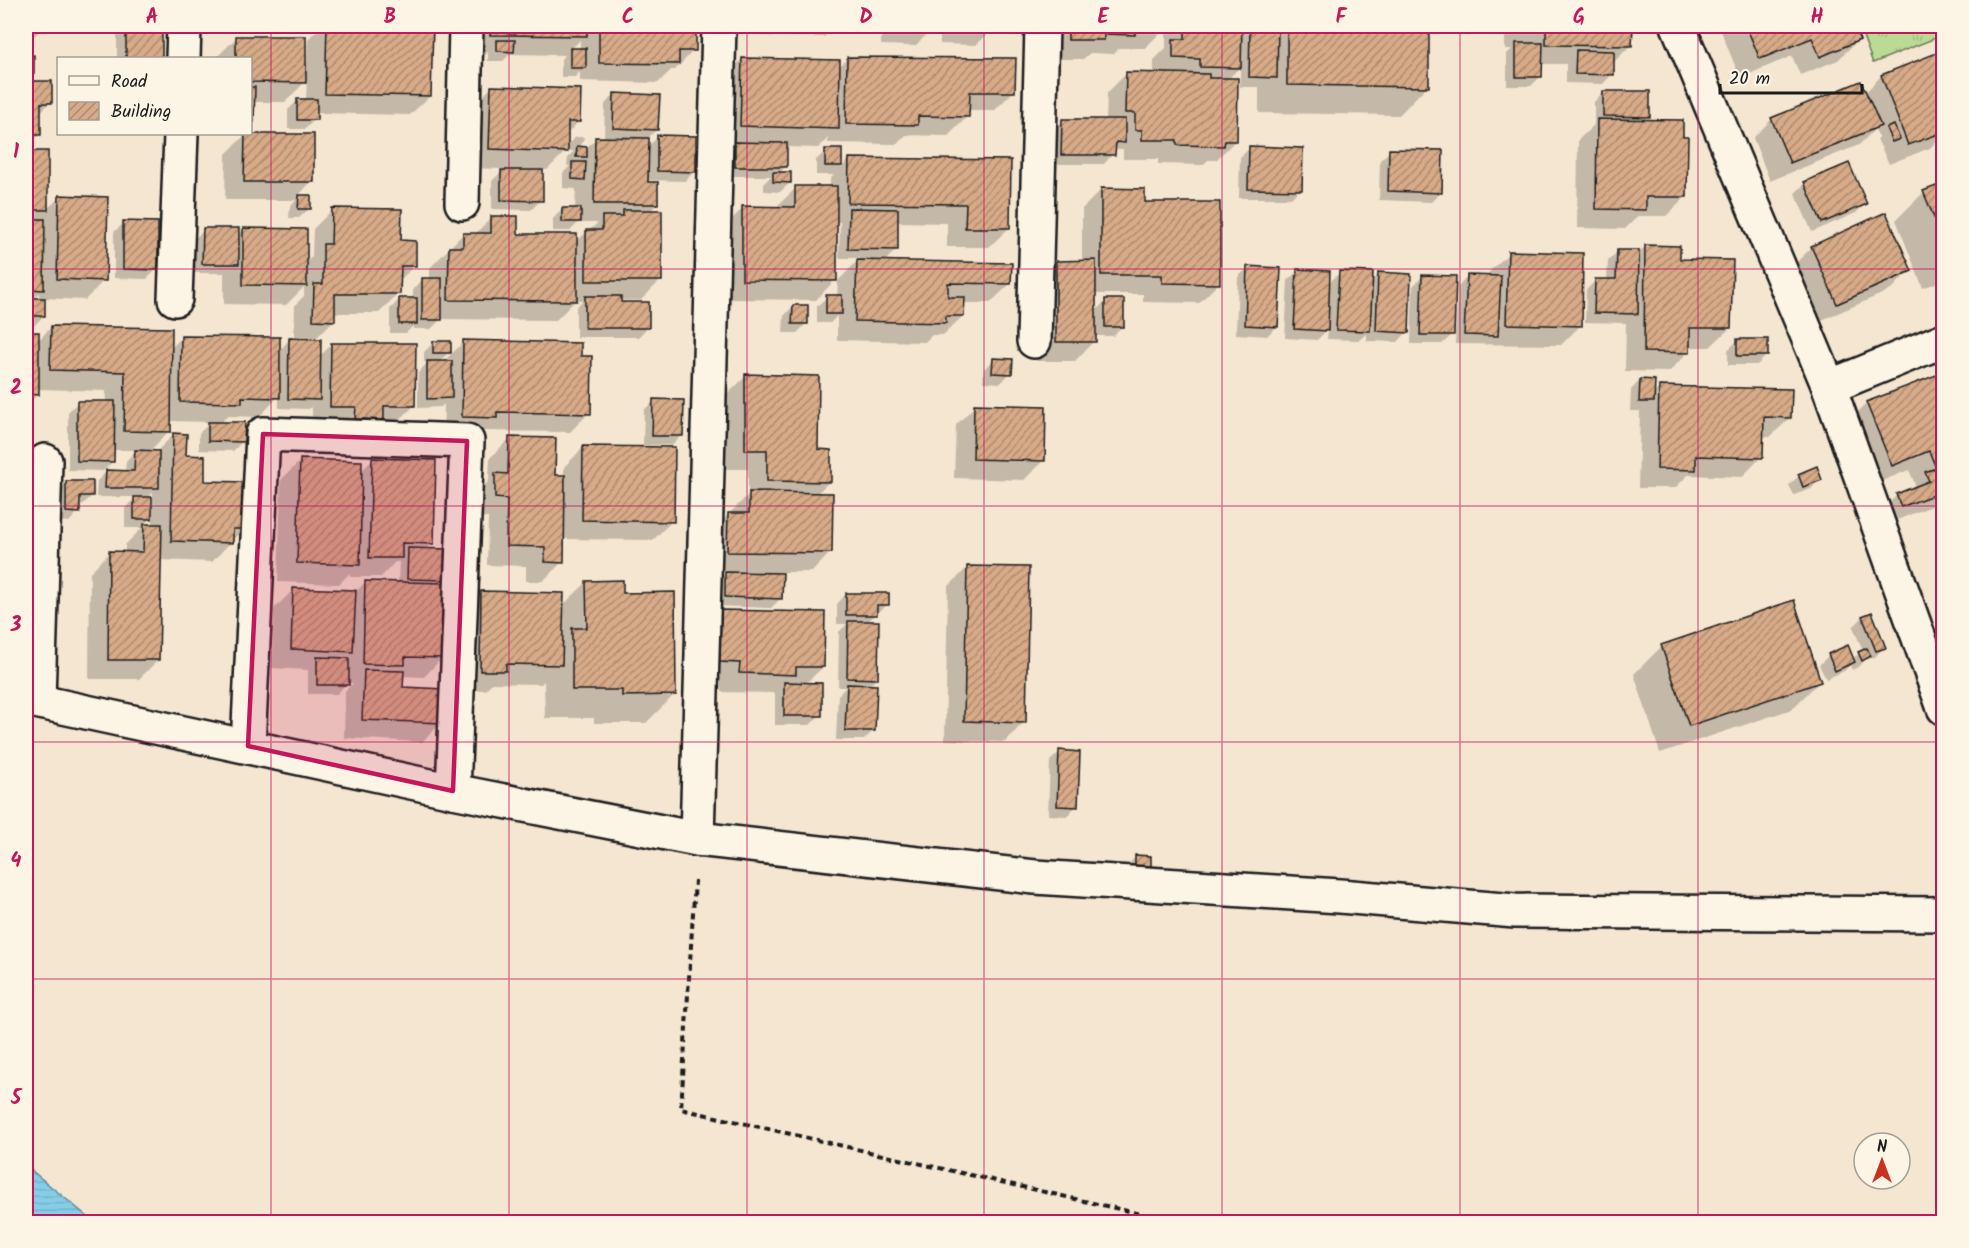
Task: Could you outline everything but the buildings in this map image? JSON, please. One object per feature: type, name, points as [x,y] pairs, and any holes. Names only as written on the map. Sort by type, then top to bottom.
[{"type":"street","points":[[183,57],[184,26]]},
{"type":"street","points":[[462,203],[466,26]]},
{"type":"street","points":[[697,839],[719,26]]},
{"type":"street","points":[[1034,341],[1042,26]]},
{"type":"street","points":[[1678,26],[1829,387],[1944,708]]},
{"type":"street","points":[[175,299],[181,135]]},
{"type":"street","points":[[1829,387],[1944,340]]},
{"type":"street","points":[[248,746],[263,434],[467,441],[453,790]]},
{"type":"street","points":[[45,461],[32,700],[453,790],[697,839],[1035,877],[1340,896],[1515,911],[1944,914]]},
{"type":"path","points":[[697,839],[681,1109],[1176,1222]]},
{"type":"highlighted area","points":[[263,434],[467,441],[453,791],[248,746]]},
{"type":"green space","points":[[1859,26],[1943,26],[1943,35],[1873,63]]},
{"type":"water","points":[[26,1166],[94,1222],[26,1222]]}]
